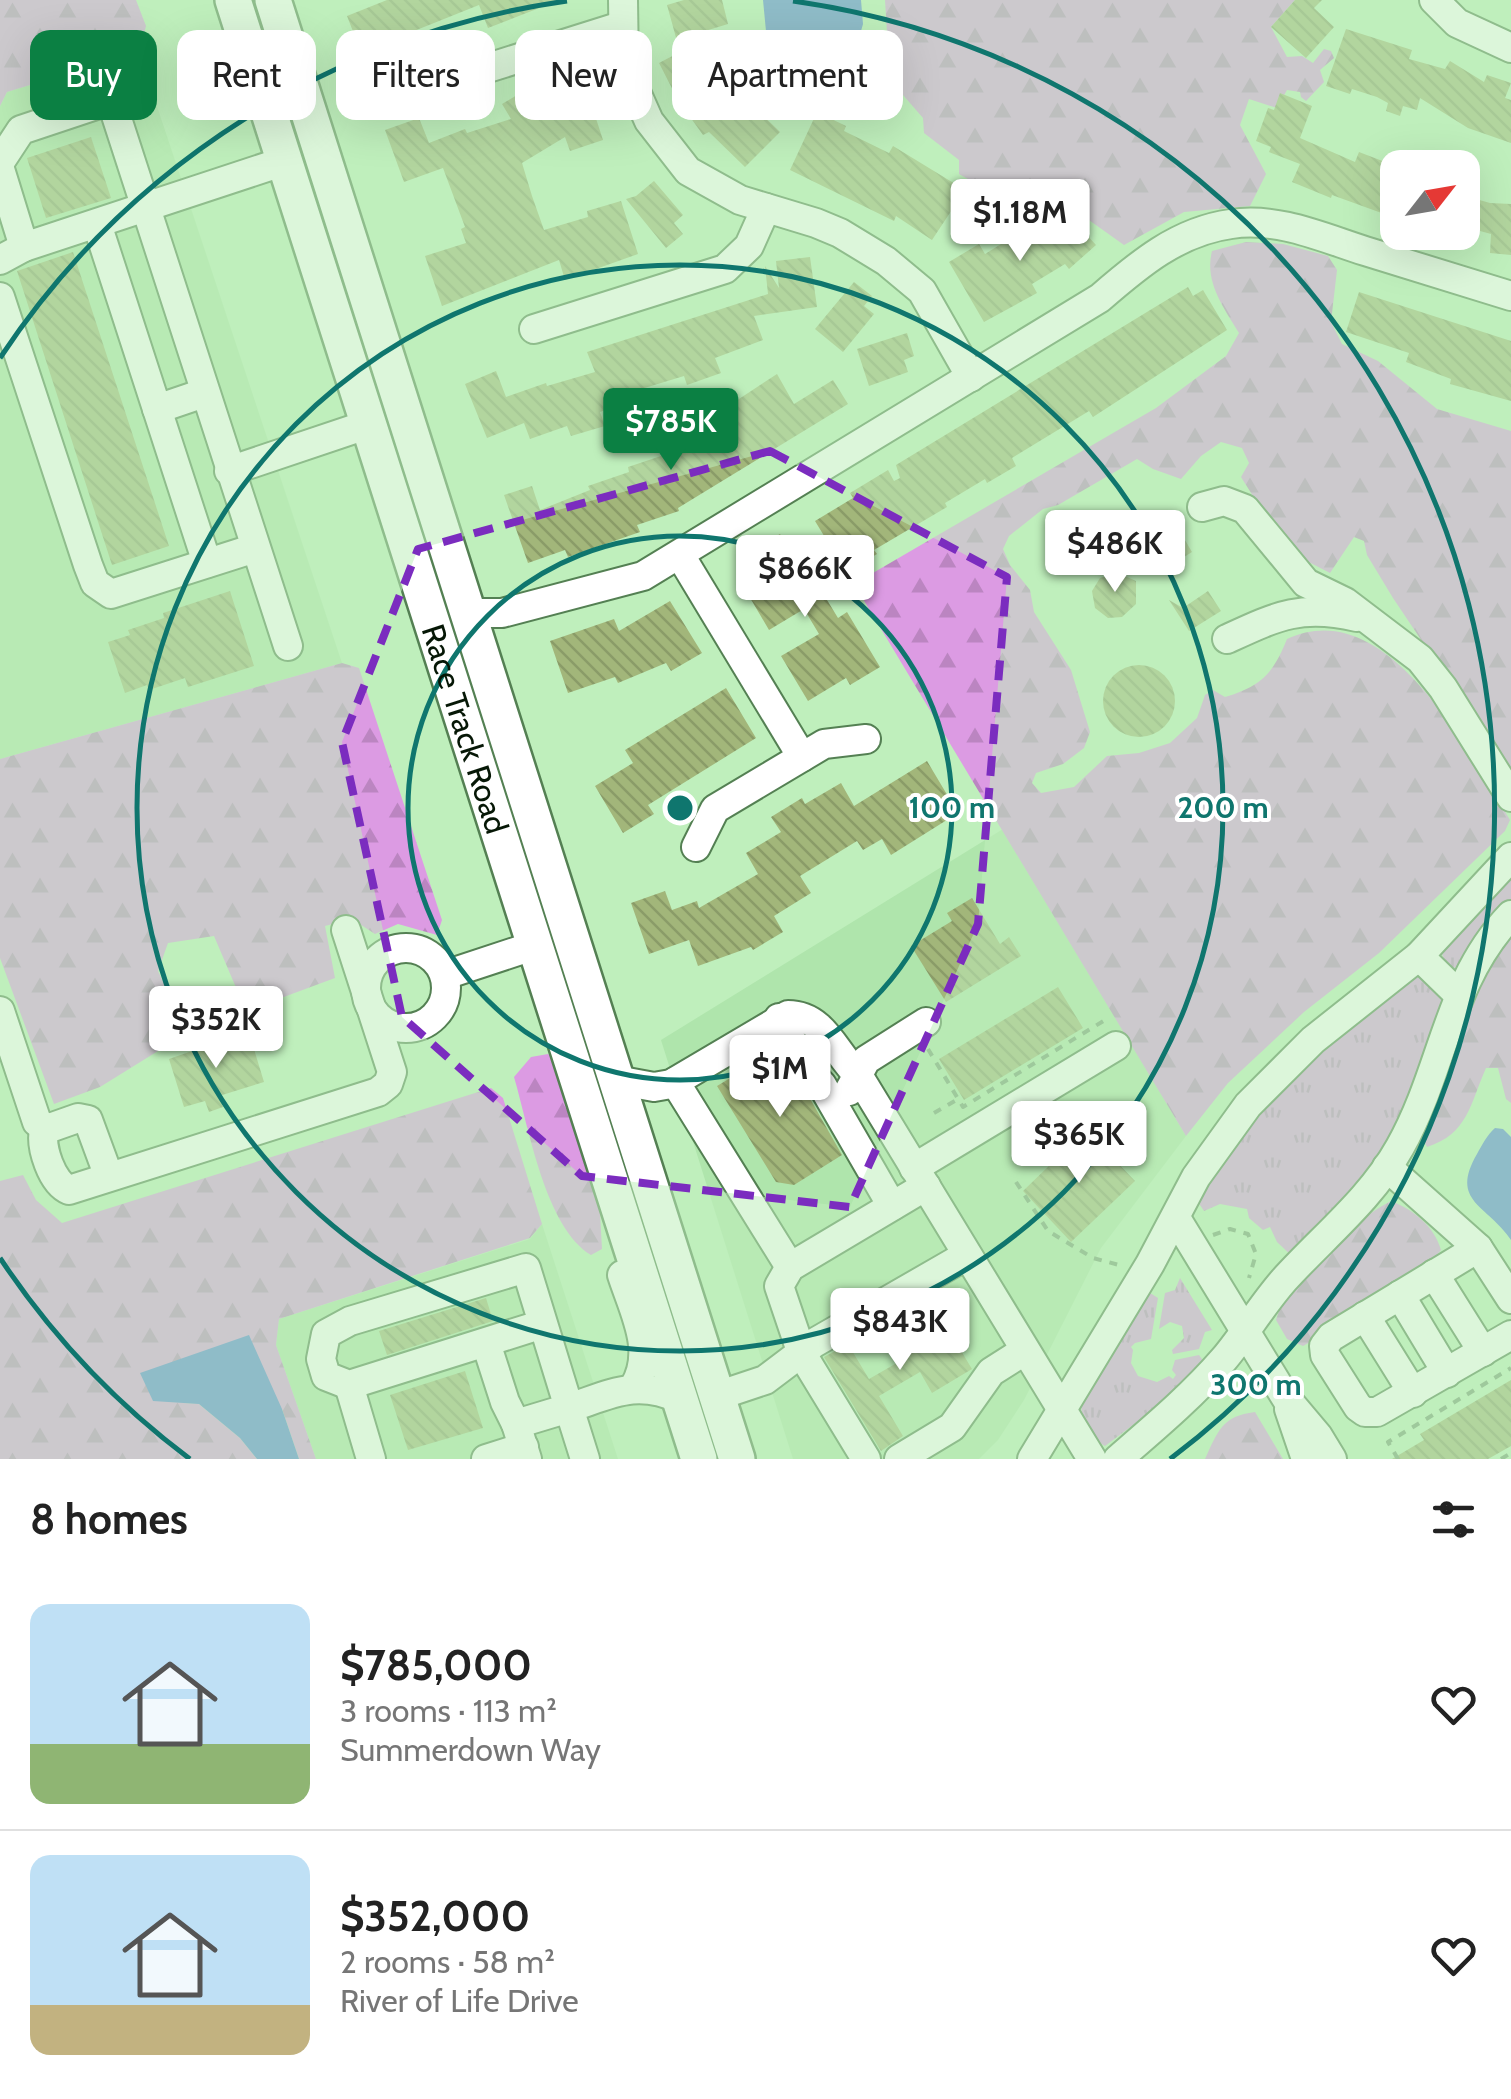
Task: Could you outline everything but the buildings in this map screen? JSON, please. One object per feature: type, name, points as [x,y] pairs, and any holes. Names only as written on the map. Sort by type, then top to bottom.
[{"type":"main road","name":"Race Track Road","points":[[234,0],[699,1459]]},
{"type":"main road","name":"Race Track Road","points":[[273,0],[737,1459]]},
{"type":"main road","points":[[285,161],[320,150]]},
{"type":"main road","points":[[536,945],[570,933]]},
{"type":"street","points":[[1434,0],[1456,23],[1511,48]]},
{"type":"street","points":[[495,63],[622,13],[624,65],[649,120],[688,171],[740,200],[840,233],[886,261],[922,291],[971,377]]},
{"type":"street","points":[[285,161],[145,209],[12,253],[0,165],[21,130],[112,100],[145,209],[204,394],[288,646]]},
{"type":"street","points":[[534,328],[726,270],[749,246],[766,208]]},
{"type":"street","points":[[467,613],[502,614],[643,576],[1100,298],[1160,249],[1231,224],[1263,223],[1305,230],[1511,296]]},
{"type":"street","points":[[97,224],[207,563]]},
{"type":"street","points":[[0,297],[95,583],[110,594],[255,548]]},
{"type":"street","points":[[157,409],[204,394]]},
{"type":"street","points":[[229,471],[369,424]]},
{"type":"street","points":[[1202,506],[1224,501],[1245,509],[1306,582],[1345,602],[1420,659],[1443,688],[1511,797]]},
{"type":"street","points":[[680,555],[802,757]]},
{"type":"street","points":[[1227,640],[1280,614],[1329,610],[1368,620]]},
{"type":"street","points":[[696,847],[716,809],[824,744],[866,739]]},
{"type":"street","points":[[1032,1459],[1220,1140],[1268,1083],[1313,1040],[1418,956],[1511,858]]},
{"type":"street","points":[[1118,1459],[1175,1410],[1226,1357],[1285,1279],[1349,1214],[1387,1167],[1418,1115],[1458,994],[1476,958],[1511,915]]},
{"type":"street","points":[[109,1177],[88,1120],[78,1118],[47,1128],[42,1134],[61,1187],[69,1190],[383,1090],[392,1072],[346,930]]},
{"type":"street","points":[[445,975],[536,945]]},
{"type":"street","points":[[414,948],[428,954],[445,975],[447,989],[441,1007],[428,1021],[412,1028],[388,1025],[368,1000],[368,970],[379,958],[396,950],[414,948]]},
{"type":"street","points":[[1418,956],[1458,994]]},
{"type":"street","points":[[0,1011],[36,1122],[47,1128]]},
{"type":"street","points":[[892,1206],[803,1055],[799,1015],[821,1027],[841,1059],[858,1075],[1092,1459]]},
{"type":"street","points":[[866,1459],[802,1354],[779,1286],[790,1268],[892,1206],[920,1177],[1111,1033]]},
{"type":"street","points":[[837,1115],[866,1060],[927,1036]]},
{"type":"street","points":[[616,1080],[665,1084],[803,1055]]},
{"type":"street","points":[[630,1122],[665,1084]]},
{"type":"street","points":[[665,1084],[790,1268]]},
{"type":"street","points":[[1387,1167],[1478,1248],[1511,1299]]},
{"type":"street","points":[[620,1210],[612,1221],[610,1234],[646,1352],[642,1373],[634,1387]]},
{"type":"street","points":[[1176,1218],[1286,1398],[1332,1459]]},
{"type":"street","points":[[1478,1248],[1330,1337],[1324,1346],[1325,1355],[1358,1408],[1378,1412],[1511,1335]]},
{"type":"street","points":[[717,1396],[765,1380],[814,1343],[966,1255]]},
{"type":"street","points":[[543,1324],[349,1385],[326,1376],[321,1359],[326,1334],[350,1321],[526,1268],[585,1459]]},
{"type":"street","points":[[1434,1274],[1483,1352]]},
{"type":"street","points":[[1400,1295],[1447,1373]]},
{"type":"street","points":[[1365,1316],[1413,1393]]},
{"type":"street","points":[[486,1343],[522,1443]]},
{"type":"street","points":[[899,1459],[952,1427],[991,1372],[1024,1351]]},
{"type":"street","points":[[349,1385],[370,1459]]},
{"type":"street","points":[[486,1459],[522,1443],[569,1408],[634,1387],[658,1389],[680,1399]]},
{"type":"street","points":[[1286,1398],[1306,1459]]},
{"type":"path","points":[[927,1036],[963,1107],[1111,1033]]},
{"type":"path","points":[[934,1114],[958,1099]]},
{"type":"path","points":[[1016,1182],[1042,1226],[1093,1258],[1120,1266]]},
{"type":"path","points":[[1042,1226],[1049,1219]]},
{"type":"path","points":[[1213,1235],[1230,1229],[1248,1234],[1256,1254],[1250,1278]]},
{"type":"path","points":[[1398,1459],[1388,1442],[1511,1368]]},
{"type":"path","points":[[1501,1459],[1511,1453]]},
{"type":"highlighted area","points":[[770,451],[1007,577],[978,924],[850,1207],[582,1176],[402,1017],[342,742],[418,549]]},
{"type":"shaded area","points":[[30,85],[30,120],[157,120],[157,106],[342,663],[0,759],[0,106],[7,92]]},
{"type":"shaded area","points":[[1003,829],[1186,1136],[1101,1248],[1024,1400],[998,1440],[979,1459],[793,1459],[661,1040]]},
{"type":"shaded area","points":[[542,1224],[618,1459],[316,1459],[276,1345],[279,1319],[530,1239]]},
{"type":"green space","points":[[0,0],[136,0],[145,30],[30,30],[30,85],[7,92],[0,106]]},
{"type":"green space","points":[[885,0],[1295,0],[1271,27],[1287,57],[1302,56],[1313,63],[1324,49],[1331,51],[1334,58],[1320,70],[1324,82],[1306,101],[1300,92],[1287,90],[1277,108],[1249,99],[1240,125],[1266,174],[1250,206],[1184,212],[1124,245],[1086,218],[1074,220],[1046,201],[1023,214],[1034,226],[1032,234],[1026,238],[1022,233],[1008,241],[1002,231],[1009,218],[984,188],[959,174],[959,160],[924,133],[923,118],[903,95],[903,30],[887,30]]},
{"type":"green space","points":[[1246,242],[1283,244],[1328,256],[1337,270],[1331,322],[1342,344],[1378,361],[1437,409],[1511,431],[1511,774],[1393,598],[1367,555],[1364,541],[1354,537],[1330,573],[1299,557],[1275,531],[1241,477],[1249,463],[1242,448],[1221,442],[1201,456],[1181,479],[1137,459],[1058,505],[1043,509],[1009,536],[1003,549],[1030,590],[1034,612],[1071,670],[1090,732],[1084,748],[1063,764],[1036,773],[1032,783],[1041,793],[1074,787],[1107,756],[1139,753],[1170,743],[1197,718],[1205,695],[1213,690],[1225,697],[1248,688],[1271,670],[1287,639],[1324,630],[1358,638],[1390,657],[1420,686],[1472,756],[1510,820],[1505,831],[1379,953],[1304,1012],[1228,1083],[1186,1136],[854,584],[1156,408],[1226,356],[1239,333],[1213,284],[1210,262],[1212,251]]},
{"type":"green space","points":[[342,663],[359,668],[442,920],[437,935],[398,924],[375,934],[352,919],[325,926],[335,978],[246,1011],[214,936],[168,943],[158,971],[187,1033],[100,1087],[54,1104],[0,958],[0,759]]},
{"type":"green space","points":[[1511,872],[1511,904],[1464,966],[1451,967],[1441,948]]},
{"type":"green space","points":[[1511,936],[1511,1103],[1506,1099],[1498,1068],[1486,1068],[1459,1126],[1427,1147],[1422,1137],[1453,1064],[1464,1007],[1488,960]]},
{"type":"green space","points":[[1424,975],[1445,996],[1402,1133],[1294,1258],[1277,1242],[1270,1227],[1263,1230],[1249,1218],[1247,1209],[1220,1204],[1204,1211],[1196,1199],[1222,1152],[1309,1054],[1411,976]]},
{"type":"green space","points":[[548,1054],[555,1061],[599,1195],[602,1249],[591,1255],[575,1241],[550,1200],[514,1077],[531,1057]]},
{"type":"green space","points":[[491,1088],[503,1098],[542,1224],[530,1238],[279,1319],[276,1345],[316,1459],[299,1459],[282,1409],[153,1401],[199,1404],[240,1438],[257,1459],[0,1459],[0,1181],[23,1175],[36,1200],[62,1223]]},
{"type":"green space","points":[[1391,1201],[1422,1220],[1441,1250],[1432,1261],[1330,1320],[1312,1341],[1303,1346],[1287,1339],[1276,1320],[1293,1287],[1341,1236]]},
{"type":"green space","points":[[1180,1278],[1212,1330],[1205,1332],[1199,1349],[1173,1354],[1172,1350],[1184,1338],[1182,1326],[1170,1322],[1159,1329],[1165,1293],[1175,1290]]},
{"type":"green space","points":[[1147,1291],[1158,1298],[1151,1339],[1131,1347],[1131,1363],[1138,1376],[1157,1382],[1169,1376],[1173,1379],[1175,1360],[1199,1355],[1204,1362],[1161,1404],[1105,1446],[1086,1426],[1082,1399]]},
{"type":"green space","points":[[1255,1412],[1283,1459],[1205,1459],[1222,1426],[1235,1417]]},
{"type":"water","points":[[763,0],[861,0],[861,30],[766,30]]},
{"type":"water","points":[[1495,1128],[1503,1129],[1511,1137],[1511,1240],[1475,1202],[1467,1183],[1477,1154]]},
{"type":"water","points":[[249,1335],[299,1459],[257,1459],[240,1438],[199,1404],[153,1401],[140,1373]]}]
